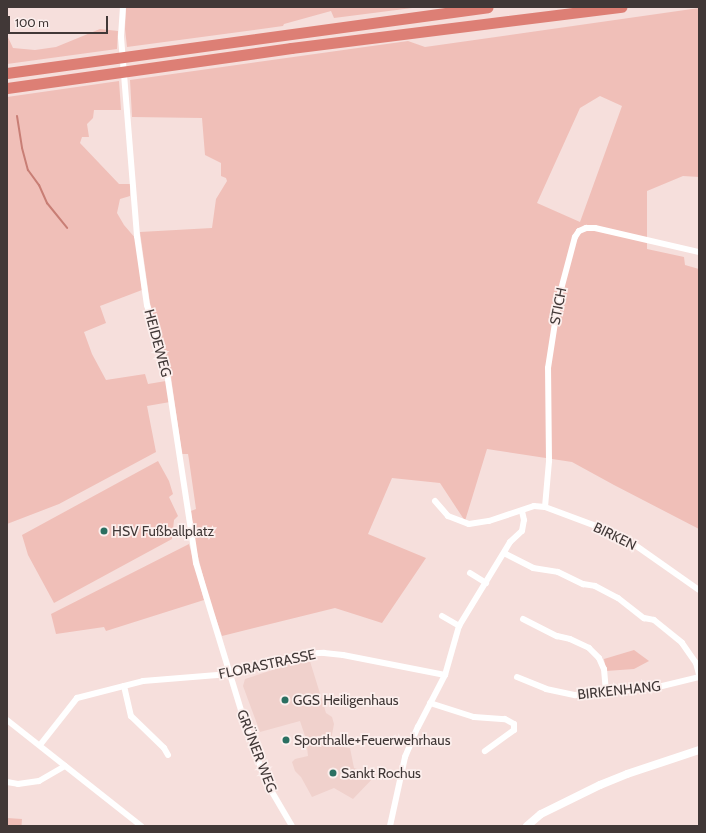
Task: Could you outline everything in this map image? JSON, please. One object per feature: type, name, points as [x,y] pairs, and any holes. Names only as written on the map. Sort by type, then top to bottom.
[{"type":"highway","points":[[7,73],[487,7]]},
{"type":"highway","points":[[7,88],[292,48],[621,7]]},
{"type":"street","name":"HEIDEWEG","points":[[123,7],[121,37],[137,236],[147,305],[166,367],[196,563],[230,674]]},
{"type":"street","name":"STICH","points":[[545,507],[549,461],[548,368],[559,297],[575,237],[579,231],[586,228],[595,228],[699,252]]},
{"type":"street","name":"BIRKEN","points":[[435,501],[448,516],[469,524],[489,521],[534,506],[545,507],[596,526],[635,545],[699,590]]},
{"type":"street","points":[[390,826],[405,757],[430,703],[445,675],[459,626],[510,542],[523,528],[522,511]]},
{"type":"street","points":[[504,553],[533,568],[558,572],[583,584],[595,586],[618,598],[644,618],[654,620],[682,643],[696,664],[699,676]]},
{"type":"street","points":[[470,573],[486,583]]},
{"type":"street","points":[[442,616],[459,626]]},
{"type":"street","points":[[523,619],[558,636],[570,639],[588,648],[599,658],[604,668],[606,693]]},
{"type":"street","name":"FLORASTRASSE","points":[[40,745],[77,698],[144,681],[230,674],[302,654],[318,652],[343,655],[445,675]]},
{"type":"street","name":"GRÜNER WEG","points":[[230,674],[265,780],[292,826]]},
{"type":"street","name":"BIRKENHANG","points":[[517,677],[560,694],[574,695],[654,688],[699,676]]},
{"type":"street","points":[[124,686],[131,716],[164,748],[168,755]]},
{"type":"street","points":[[430,703],[474,717],[506,720],[514,724],[514,730],[484,751]]},
{"type":"street","points":[[7,720],[141,826]]},
{"type":"street","points":[[527,826],[542,814],[600,785],[627,774],[699,750]]},
{"type":"street","points":[[7,782],[18,784],[39,781],[65,766]]},
{"type":"shaded area","points":[[126,7],[420,7],[334,18],[331,11],[284,24],[283,26],[127,47],[125,29]]},
{"type":"shaded area","points":[[699,8],[699,177],[683,176],[647,191],[647,249],[684,257],[685,265],[699,269],[699,529],[572,462],[487,449],[465,521],[440,483],[392,478],[368,534],[426,558],[382,623],[335,608],[222,636],[209,599],[195,545],[191,511],[196,509],[188,454],[182,454],[171,377],[150,303],[140,232],[212,228],[216,199],[227,181],[226,178],[221,176],[221,163],[205,155],[202,118],[132,117],[130,80],[408,41],[425,47]],"holes":[[[600,96],[622,106],[580,222],[537,203],[580,108]]]},
{"type":"shaded area","points":[[100,29],[118,31],[117,49],[7,64],[7,35],[13,48],[35,50],[56,47]]},
{"type":"shaded area","points":[[119,81],[121,110],[94,110],[93,118],[87,124],[89,137],[82,137],[80,143],[119,184],[130,184],[130,196],[120,199],[117,213],[124,225],[136,239],[142,290],[100,306],[106,323],[84,332],[92,354],[106,380],[145,374],[148,384],[166,381],[170,402],[147,406],[156,452],[59,504],[7,524],[7,97]]},
{"type":"shaded area","name":"HSV Fußballplatz","points":[[158,461],[169,481],[173,494],[169,497],[178,516],[174,520],[172,539],[54,603],[28,555],[22,535]]},
{"type":"shaded area","points":[[189,544],[204,600],[106,631],[104,627],[56,634],[51,614]]},
{"type":"shaded area","points":[[634,650],[649,661],[634,669],[606,671],[604,659]]},
{"type":"shaded area","name":"GGS Heiligenhaus","points":[[309,658],[326,713],[332,717],[334,724],[330,745],[350,748],[354,768],[376,775],[353,799],[334,788],[312,797],[301,777],[295,771],[292,762],[295,759],[308,756],[308,745],[300,721],[260,732],[243,686],[245,679]]},
{"type":"shaded area","points":[[7,818],[22,819],[21,826],[7,826]]},
{"type":"waterway","points":[[17,116],[22,148],[28,170],[39,185],[47,203],[67,228]]},
{"type":"place","name":"HSV Fußballplatz","points":[[104,531]]},
{"type":"place","name":"GGS Heiligenhaus","points":[[285,700]]},
{"type":"place","name":"Sporthalle+Feuerwehrhaus","points":[[286,740]]},
{"type":"place","name":"Sankt Rochus","points":[[333,773]]}]
